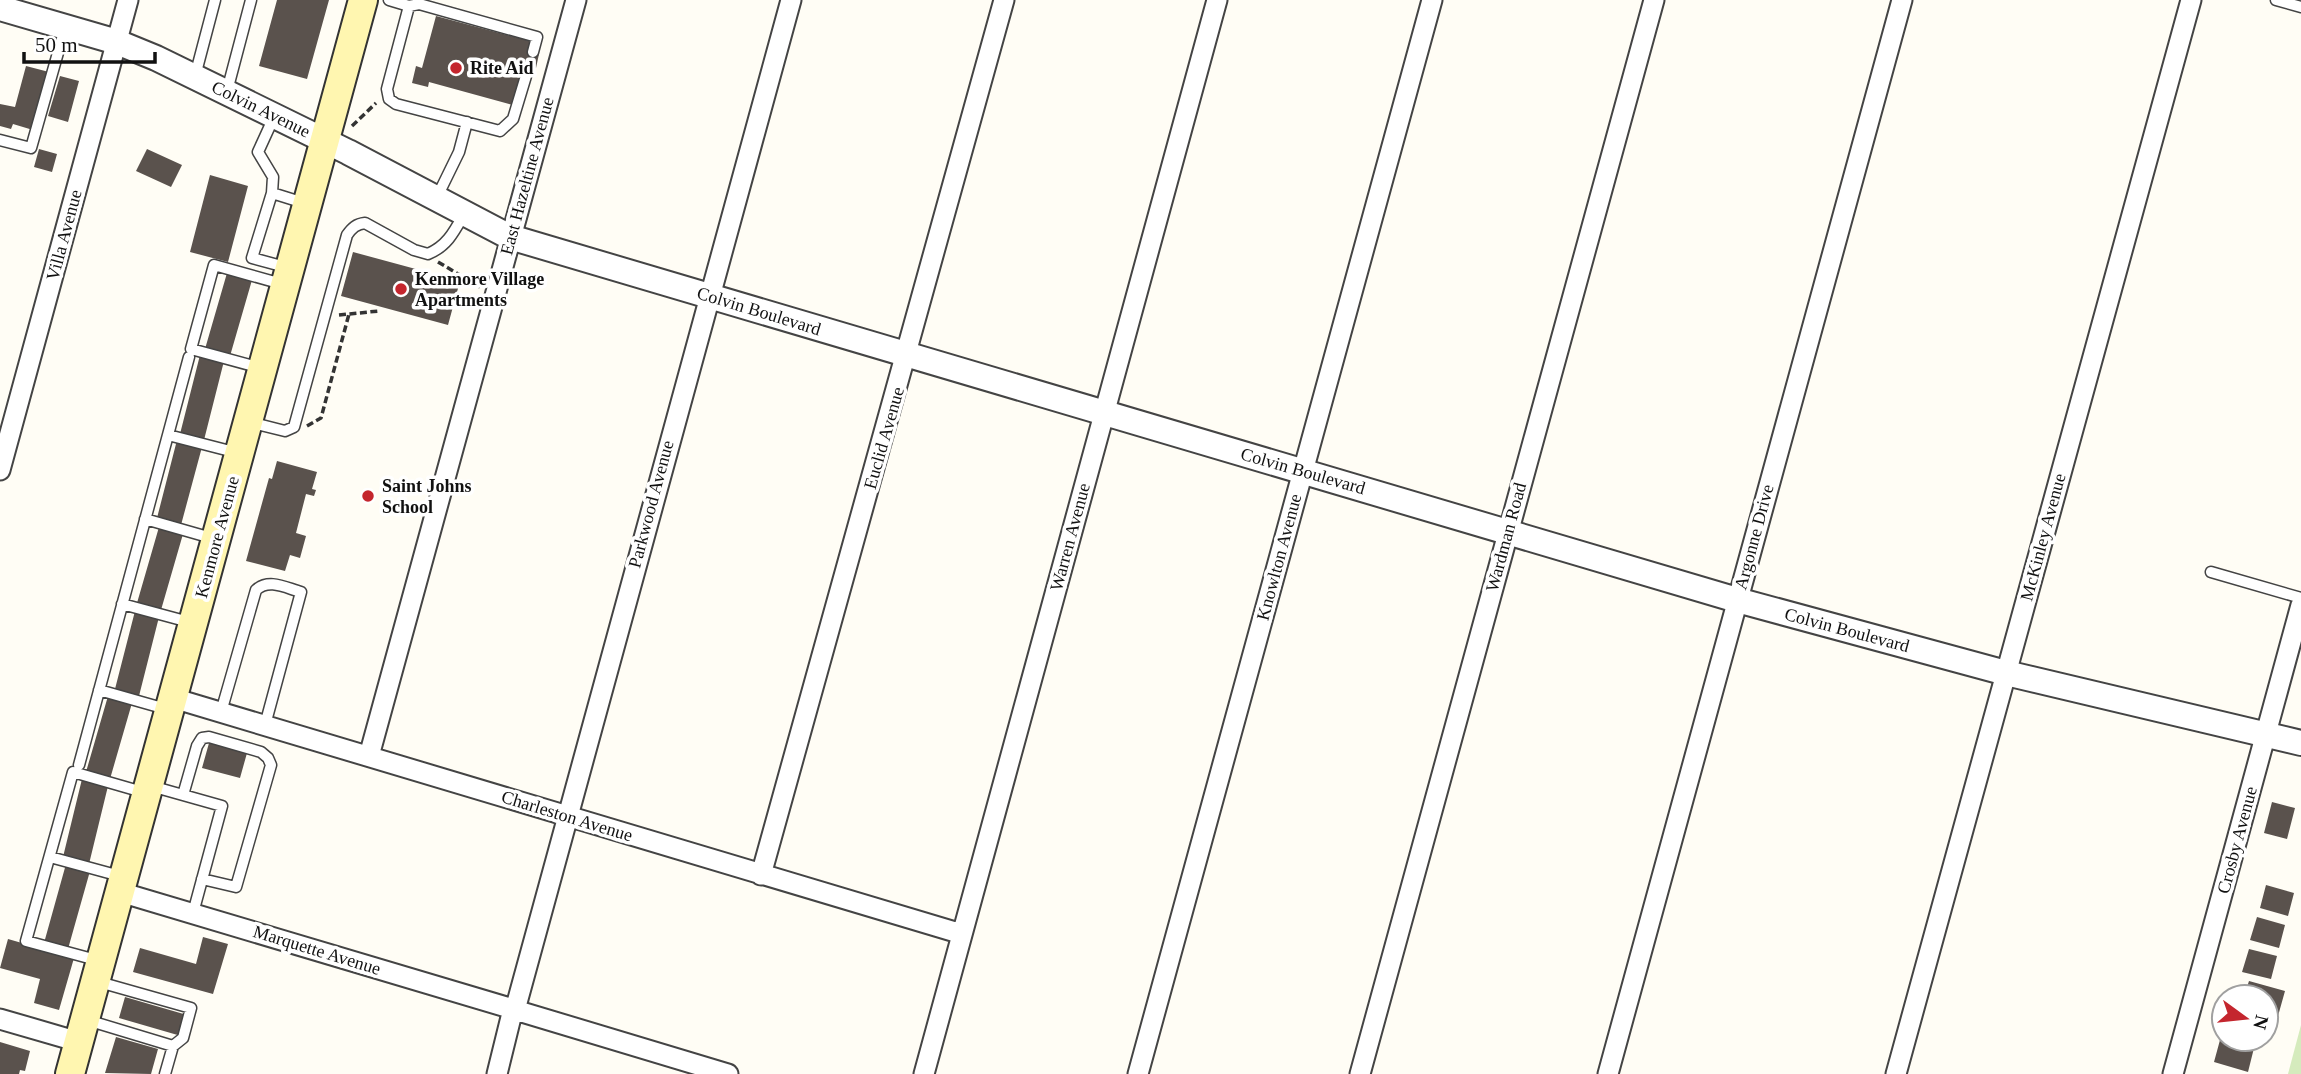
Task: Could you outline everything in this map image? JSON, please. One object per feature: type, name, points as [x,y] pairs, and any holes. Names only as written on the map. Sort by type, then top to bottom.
[{"type":"main road","name":"Kenmore Avenue","points":[[70,1074],[363,0]]},
{"type":"street","name":"Villa Avenue","points":[[0,470],[128,0]]},
{"type":"street","name":"East Hazeltine Avenue","points":[[369,756],[576,0]]},
{"type":"street","name":"Parkwood Avenue","points":[[497,1074],[790,0]]},
{"type":"street","name":"Euclid Avenue","points":[[761,875],[1004,0]]},
{"type":"street","name":"Warren Avenue","points":[[924,1074],[1217,0]]},
{"type":"street","name":"Knowlton Avenue","points":[[1138,1074],[1432,0]]},
{"type":"street","name":"Wardman Road","points":[[1360,1074],[1654,0]]},
{"type":"street","name":"Argonne Drive","points":[[1608,1074],[1902,0]]},
{"type":"street","name":"McKinley Avenue","points":[[1896,1074],[2191,0]]},
{"type":"street","name":"Colvin Avenue","points":[[0,8],[117,42],[195,76],[325,140]]},
{"type":"street","name":"Colvin Boulevard","points":[[325,140],[510,237],[1737,600],[2006,673],[2301,743]]},
{"type":"street","name":"Crosby Avenue","points":[[2173,1074],[2301,605]]},
{"type":"street","name":"Charleston Avenue","points":[[171,704],[221,712],[961,934]]},
{"type":"street","name":"Marquette Avenue","points":[[122,885],[193,913],[728,1074]]},
{"type":"street","points":[[0,1020],[82,1031]]},
{"type":"lane","points":[[195,76],[215,0]]},
{"type":"lane","points":[[227,93],[251,0]]},
{"type":"lane","points":[[388,0],[409,6],[419,4],[537,37],[533,52]]},
{"type":"lane","points":[[2276,0],[2301,7]]},
{"type":"lane","points":[[409,6],[387,89],[389,99],[396,104],[500,131],[513,119],[529,66]]},
{"type":"lane","points":[[0,140],[31,148],[65,27]]},
{"type":"lane","points":[[274,117],[258,152],[273,177],[272,194],[252,258],[288,276]]},
{"type":"lane","points":[[437,197],[459,152],[467,122]]},
{"type":"lane","points":[[272,194],[308,204]]},
{"type":"lane","points":[[249,422],[285,431],[294,427],[347,235],[357,224],[365,223],[414,250],[428,254],[442,248],[453,235],[465,212]]},
{"type":"lane","points":[[264,369],[191,349],[214,265],[288,276]]},
{"type":"lane","points":[[79,765],[189,357]]},
{"type":"lane","points":[[168,435],[240,453]]},
{"type":"lane","points":[[145,519],[217,539]]},
{"type":"lane","points":[[2211,572],[2301,598]]},
{"type":"lane","points":[[221,712],[256,590],[260,586],[271,584],[301,592],[265,725]]},
{"type":"lane","points":[[122,604],[193,623]]},
{"type":"lane","points":[[99,690],[171,704]]},
{"type":"lane","points":[[183,795],[197,746],[202,738],[209,737],[261,752],[271,765],[236,887],[202,879]]},
{"type":"lane","points":[[165,1074],[173,1046],[183,1038],[191,1008],[26,941],[73,772],[222,806],[193,913]]},
{"type":"lane","points":[[50,857],[122,885]]},
{"type":"lane","points":[[82,1031],[173,1046]]},
{"type":"path","points":[[357,131],[352,126],[376,103]]},
{"type":"path","points":[[437,261],[484,289]]},
{"type":"path","points":[[333,316],[379,311]]},
{"type":"path","points":[[321,418],[349,314]]},
{"type":"green space","points":[[2301,1025],[2301,1074],[2288,1074]]},
{"type":"building","points":[[277,0],[329,0],[307,79],[259,66]]},
{"type":"building","points":[[436,16],[530,41],[528,51],[539,54],[536,68],[524,64],[513,105],[429,82],[428,87],[412,83],[416,66],[422,68]]},
{"type":"building","points":[[26,66],[49,72],[33,130],[13,124],[11,129],[0,126],[0,104],[15,107]]},
{"type":"building","points":[[60,76],[79,81],[68,122],[48,116]]},
{"type":"building","points":[[39,149],[57,154],[52,172],[34,167]]},
{"type":"building","points":[[147,149],[182,165],[171,187],[136,171]]},
{"type":"building","points":[[210,175],[248,186],[228,262],[190,252]]},
{"type":"building","name":"Kenmore Village Apartments","points":[[353,252],[460,281],[448,325],[341,296]]},
{"type":"building","points":[[227,273],[252,280],[230,356],[205,349]]},
{"type":"building","points":[[200,355],[224,361],[204,440],[180,434]]},
{"type":"building","points":[[177,440],[202,447],[181,525],[157,518]]},
{"type":"building","points":[[277,461],[317,472],[312,489],[316,490],[314,496],[306,494],[296,533],[306,536],[300,558],[290,555],[285,571],[246,561],[269,478],[272,479]]},
{"type":"building","points":[[159,527],[183,534],[161,610],[137,603]]},
{"type":"building","points":[[135,611],[159,617],[139,696],[115,689]]},
{"type":"building","points":[[108,696],[132,703],[110,779],[86,772]]},
{"type":"building","points":[[209,743],[247,753],[240,778],[202,768]]},
{"type":"building","points":[[82,779],[108,786],[89,864],[63,857]]},
{"type":"building","points":[[2272,802],[2295,808],[2287,839],[2264,833]]},
{"type":"building","points":[[66,864],[90,871],[68,949],[44,943]]},
{"type":"building","points":[[2266,885],[2294,893],[2288,916],[2260,908]]},
{"type":"building","points":[[2257,917],[2285,925],[2279,948],[2250,940]]},
{"type":"building","points":[[203,937],[228,944],[213,994],[133,972],[140,948],[196,964]]},
{"type":"building","points":[[8,939],[74,958],[59,1010],[34,1003],[40,979],[0,968]]},
{"type":"building","points":[[2249,949],[2277,956],[2271,979],[2242,972]]},
{"type":"building","points":[[2280,990],[2285,991],[2280,1009]]},
{"type":"building","points":[[125,997],[187,1015],[181,1036],[119,1018]]},
{"type":"building","points":[[116,1037],[158,1049],[151,1074],[105,1073]]},
{"type":"building","points":[[0,1042],[30,1051],[25,1071],[20,1070],[19,1074],[0,1074]]},
{"type":"building","points":[[2216,1053],[2253,1053],[2248,1072],[2214,1062]]},
{"type":"place","name":"Rite Aid","points":[[456,68]]},
{"type":"place","name":"Kenmore Village Apartments","points":[[401,289]]},
{"type":"place","name":"Saint Johns School","points":[[368,496]]}]
